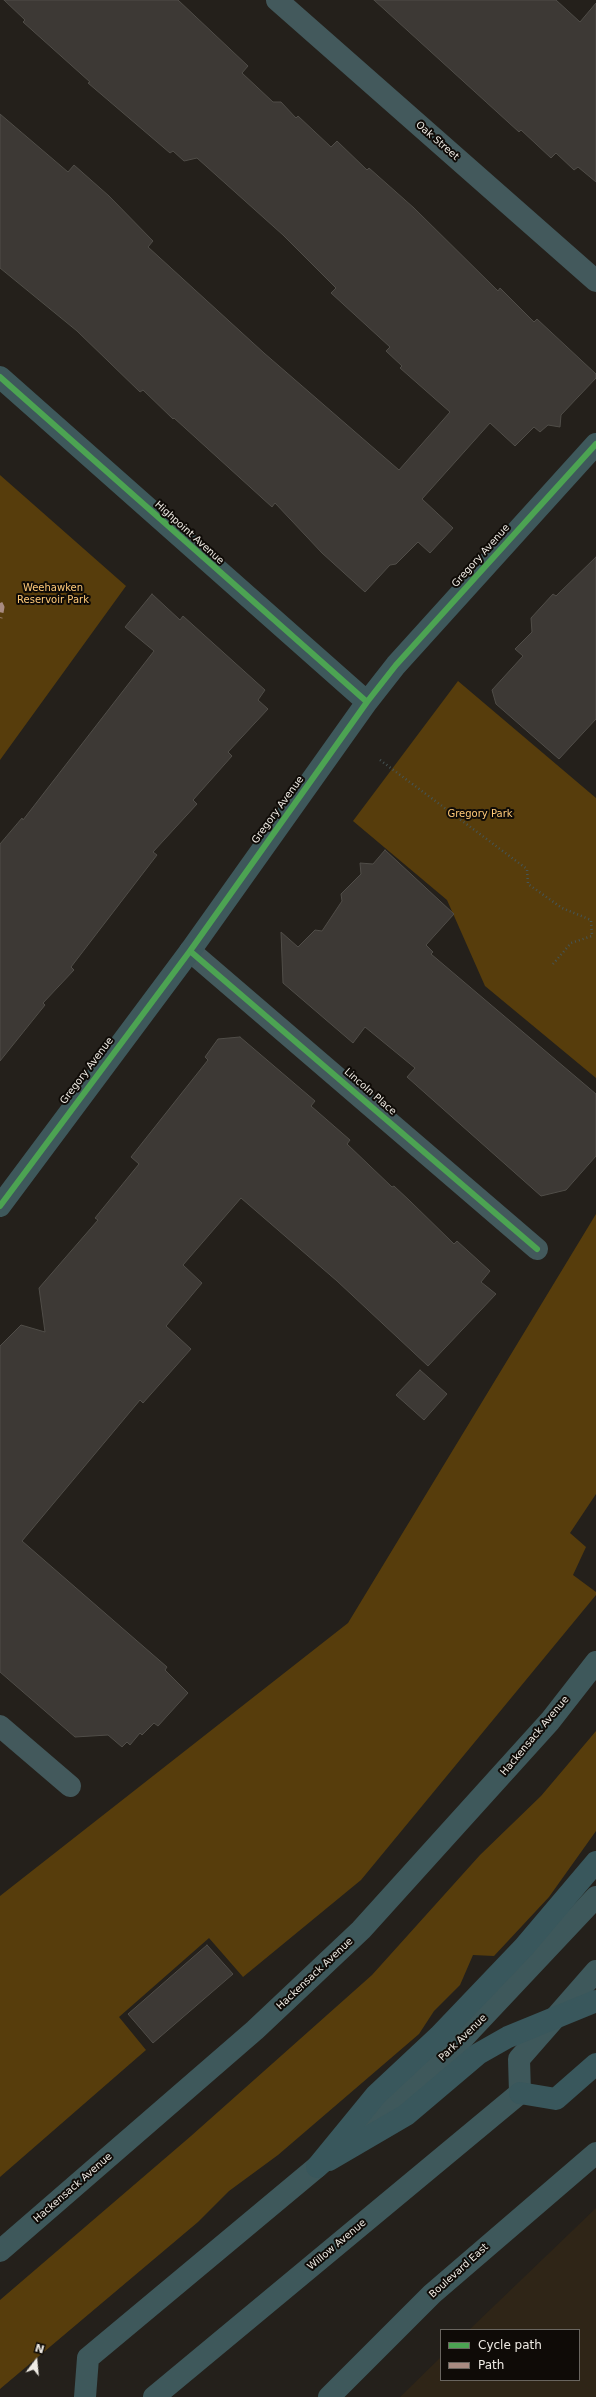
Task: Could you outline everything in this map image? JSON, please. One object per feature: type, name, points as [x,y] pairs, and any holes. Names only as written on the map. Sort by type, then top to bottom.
[{"type":"highway","points":[[317,2168],[376,2095],[438,2036],[524,1947],[596,1862]]},
{"type":"highway","points":[[317,2168],[406,2115],[478,2054],[508,2037],[596,2001]]},
{"type":"highway","points":[[520,2093],[556,2099],[596,2064]]},
{"type":"main road","name":"Highpoint Avenue","points":[[0,377],[367,702]]},
{"type":"main road","name":"Gregory Avenue","points":[[0,1206],[190,951],[367,702],[396,665],[596,444]]},
{"type":"main road","name":"Hackensack Avenue","points":[[0,2251],[255,2030],[361,1930],[550,1721],[596,1662]]},
{"type":"main road","name":"Park Avenue","points":[[317,2168],[452,2050],[596,1897]]},
{"type":"main road","points":[[520,2093],[519,2059],[557,2018],[596,1971]]},
{"type":"main road","name":"Willow Avenue","points":[[154,2397],[520,2093]]},
{"type":"main road","name":"Boulevard East","points":[[329,2397],[432,2294],[596,2153]]},
{"type":"main road","points":[[86,2397],[88,2358],[317,2168]]},
{"type":"street","name":"Oak Street","points":[[277,0],[596,281]]},
{"type":"street","name":"Lincoln Place","points":[[190,951],[537,1249]]},
{"type":"street","points":[[0,1726],[70,1786]]},
{"type":"path","points":[[380,760],[527,869],[528,884],[562,908],[591,920],[592,936],[570,943],[553,964]]},
{"type":"shaded area","points":[[596,2208],[596,2397],[400,2397],[440,2358],[440,2381],[580,2381],[580,2329],[470,2329]]},
{"type":"green space","name":"Weehawken Reservoir Park","points":[[0,475],[126,586],[0,760]]},
{"type":"green space","name":"Gregory Park","points":[[458,681],[596,798],[596,1078],[485,986],[447,900],[353,821]]},
{"type":"green space","points":[[596,1214],[596,1494],[570,1533],[586,1547],[573,1575],[596,1592],[596,1595],[361,1880],[243,1977],[209,1938],[119,2017],[146,2050],[0,2177],[0,1896],[348,1623]]},
{"type":"green space","points":[[596,1731],[596,1831],[549,1897],[494,1956],[473,1955],[460,1985],[434,2011],[419,2034],[278,2155],[229,2191],[198,2222],[0,2389],[0,2300],[191,2136],[372,1975],[480,1855],[541,1796]]},
{"type":"building","points":[[4,0],[178,0],[248,66],[242,73],[273,102],[281,102],[296,118],[298,116],[331,147],[337,141],[367,170],[369,168],[414,208],[498,291],[500,288],[534,322],[537,319],[596,374],[596,378],[561,415],[560,427],[548,425],[540,432],[534,427],[515,446],[490,423],[422,499],[453,528],[430,553],[418,542],[396,564],[390,565],[365,592],[322,553],[275,503],[272,507],[174,418],[173,419],[143,390],[140,392],[77,331],[0,268],[0,114],[68,172],[74,165],[109,196],[153,241],[148,247],[264,353],[399,470],[450,412],[400,368],[402,366],[386,351],[390,347],[331,293],[336,288],[283,235],[197,158],[184,161],[173,151],[170,153],[88,83],[90,82],[23,22],[25,20]]},
{"type":"building","points":[[374,0],[556,0],[580,22],[596,3],[596,182],[578,167],[574,170],[556,153],[551,158],[521,130],[519,132]]},
{"type":"building","points":[[596,557],[596,719],[559,759],[496,704],[492,690],[523,656],[515,649],[532,632],[531,618],[553,594],[556,596]]},
{"type":"building","points":[[152,594],[180,620],[183,616],[265,690],[258,700],[268,709],[228,752],[232,756],[193,800],[197,804],[153,852],[157,855],[71,967],[74,970],[43,1003],[45,1005],[0,1061],[0,844],[22,818],[23,820],[154,651],[125,627]]},
{"type":"building","points":[[385,850],[454,914],[426,945],[433,952],[431,954],[596,1094],[596,1156],[566,1190],[541,1196],[407,1077],[415,1068],[365,1027],[353,1043],[283,983],[281,932],[298,947],[315,930],[322,931],[342,901],[341,894],[361,874],[360,863],[373,864]]},
{"type":"building","points":[[240,1037],[315,1101],[311,1106],[350,1140],[347,1144],[392,1187],[394,1186],[454,1244],[457,1241],[490,1271],[481,1282],[496,1294],[428,1366],[337,1281],[241,1198],[183,1265],[202,1283],[166,1326],[191,1349],[143,1403],[140,1400],[22,1541],[167,1667],[165,1670],[188,1693],[158,1726],[154,1723],[142,1735],[140,1733],[130,1745],[127,1742],[122,1747],[108,1735],[75,1737],[0,1672],[0,1346],[21,1325],[45,1332],[39,1288],[98,1220],[95,1218],[139,1164],[131,1157],[208,1060],[205,1057],[218,1039]]},
{"type":"building","points":[[420,1370],[447,1394],[424,1420],[396,1395]]},
{"type":"building","points":[[207,1945],[233,1974],[153,2043],[128,2014]]},
{"type":"marked path","points":[[0,603],[2,607],[0,618]]},
{"type":"cycle path","points":[[0,377],[367,702]]},
{"type":"cycle path","points":[[0,1206],[190,951],[367,702],[396,665],[596,444]]},
{"type":"cycle path","points":[[190,951],[537,1249]]}]
